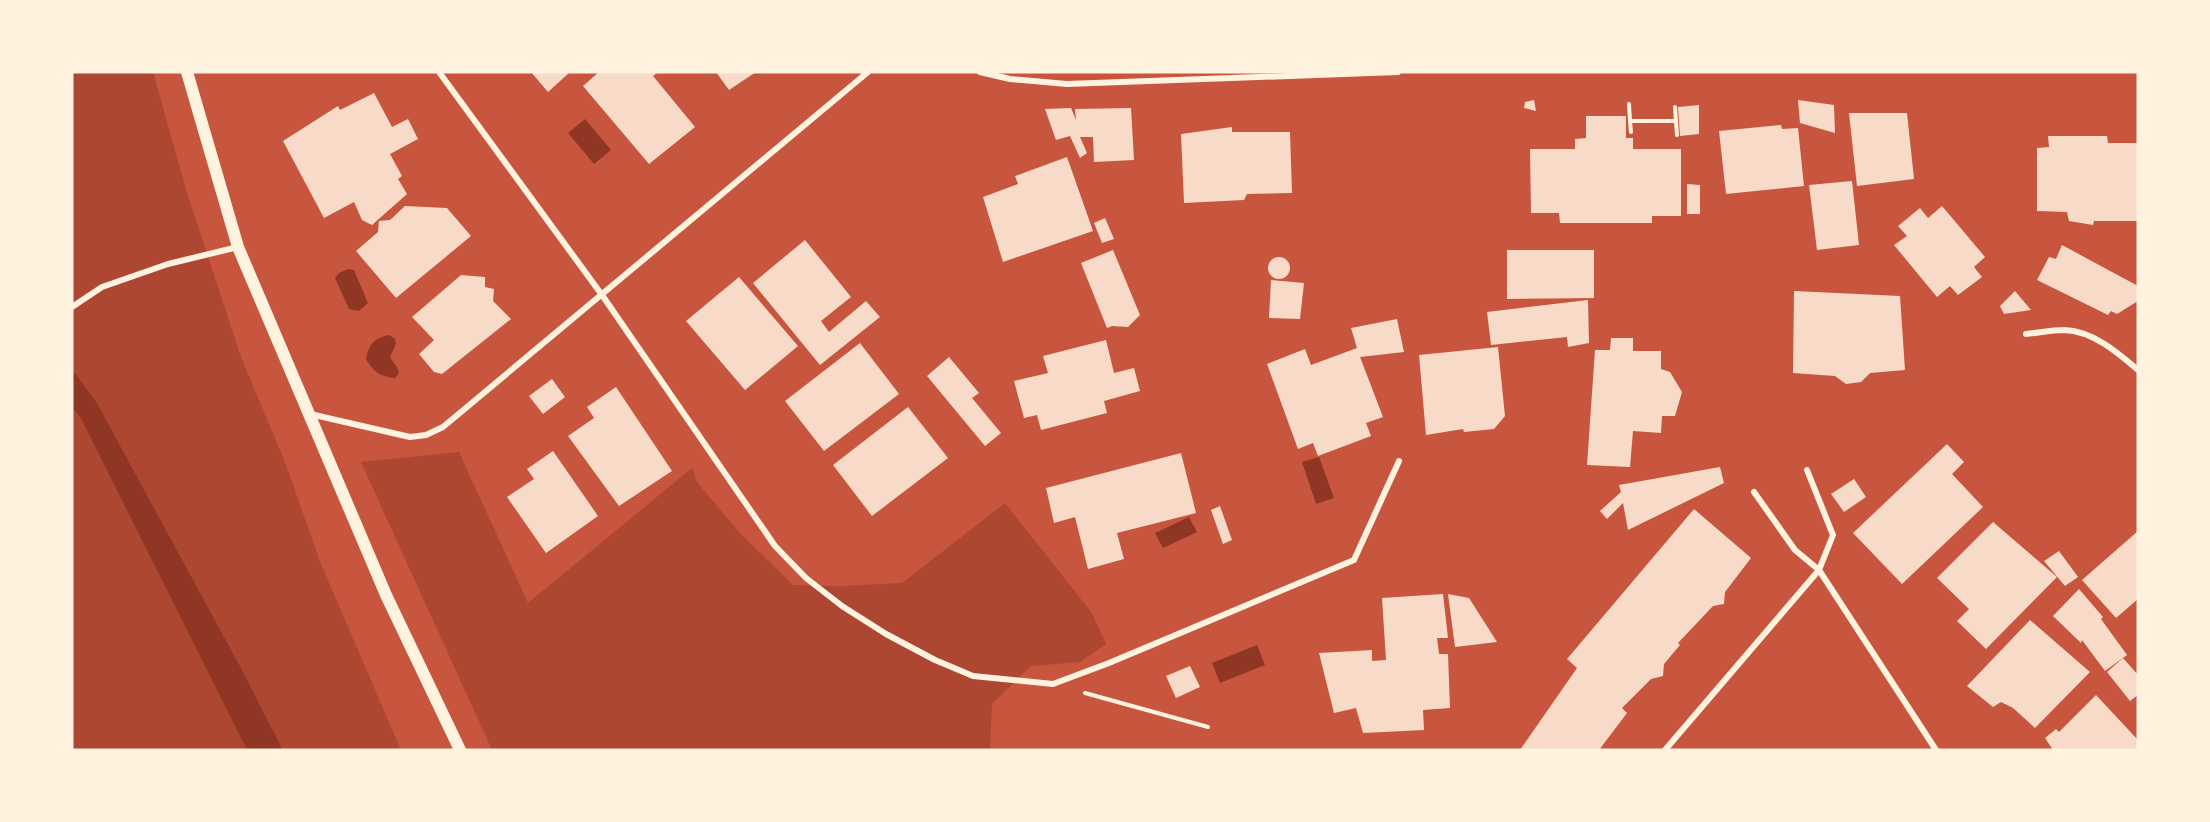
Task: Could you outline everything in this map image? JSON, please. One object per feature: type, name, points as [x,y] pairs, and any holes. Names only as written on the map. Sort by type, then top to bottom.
[{"type":"main road","points":[[187,72],[238,247],[387,595],[460,750]]},
{"type":"street","points":[[439,72],[602,295],[775,546],[806,578],[850,612],[935,660],[973,676],[1053,684],[1354,560],[1400,461]]},
{"type":"street","points":[[310,414],[410,437],[426,435],[443,427],[868,72]]},
{"type":"street","points":[[980,72],[1010,79],[1067,84],[1398,72]]},
{"type":"street","points":[[72,307],[102,287],[168,264],[238,247]]},
{"type":"street","points":[[2026,334],[2065,330],[2090,336],[2112,348],[2138,370]]},
{"type":"street","points":[[1665,750],[1819,570],[1833,535],[1807,470]]},
{"type":"street","points":[[1754,492],[1795,550],[1819,570],[1936,750]]},
{"type":"path","points":[[1629,104],[1631,132]]},
{"type":"path","points":[[1675,107],[1677,135]]},
{"type":"path","points":[[1630,120],[1676,121]]},
{"type":"path","points":[[1053,684],[1208,727]]},
{"type":"shaded area","points":[[72,72],[153,72],[187,193],[241,357],[285,462],[321,564],[401,750],[283,750],[97,403],[72,369]]},
{"type":"shaded area","points":[[585,119],[611,150],[594,164],[568,133]]},
{"type":"shaded area","points":[[348,269],[354,270],[368,303],[359,311],[349,309],[335,278],[339,273]]},
{"type":"shaded area","points":[[389,335],[395,339],[396,344],[390,357],[399,373],[395,378],[378,373],[366,359],[373,342]]},
{"type":"shaded area","points":[[72,369],[97,403],[283,750],[247,750],[80,417],[72,407]]},
{"type":"shaded area","points":[[72,407],[80,417],[247,750],[72,750]]},
{"type":"shaded area","points":[[459,452],[528,603],[692,468],[697,482],[740,533],[793,585],[842,586],[902,583],[1005,503],[1092,613],[1106,644],[1080,662],[1031,666],[992,704],[990,750],[492,750],[361,462]]},
{"type":"shaded area","points":[[1319,457],[1334,498],[1316,504],[1302,462]]},
{"type":"shaded area","points":[[1189,517],[1197,532],[1163,548],[1155,533]]},
{"type":"shaded area","points":[[1257,645],[1265,665],[1220,683],[1212,663]]},
{"type":"building","points":[[531,72],[570,72],[548,92]]},
{"type":"building","points":[[599,72],[658,72],[653,76],[695,127],[649,164],[583,86]]},
{"type":"building","points":[[716,72],[756,72],[729,90]]},
{"type":"building","points":[[374,93],[392,127],[408,119],[418,139],[390,154],[402,176],[398,179],[407,194],[372,225],[362,220],[354,202],[324,218],[283,141],[338,106],[340,110]]},
{"type":"building","points":[[1534,100],[1536,111],[1524,108],[1525,102]]},
{"type":"building","points":[[1798,100],[1834,105],[1835,133],[1800,123]]},
{"type":"building","points":[[1699,105],[1699,134],[1680,136],[1678,107]]},
{"type":"building","points":[[1071,108],[1076,120],[1075,109],[1131,108],[1134,160],[1094,162],[1093,137],[1080,137],[1087,153],[1080,158],[1070,136],[1056,140],[1045,109]]},
{"type":"building","points":[[1849,113],[1907,113],[1914,179],[1857,186]]},
{"type":"building","points":[[1586,116],[1626,116],[1626,138],[1633,138],[1633,149],[1681,149],[1681,216],[1652,216],[1652,223],[1560,223],[1559,213],[1531,213],[1530,149],[1575,149],[1575,139],[1586,138]]},
{"type":"building","points":[[1781,125],[1782,129],[1798,128],[1804,186],[1726,194],[1719,131]]},
{"type":"building","points":[[1232,127],[1232,132],[1290,132],[1292,193],[1247,194],[1244,200],[1184,203],[1181,134]]},
{"type":"building","points":[[2048,136],[2107,136],[2108,143],[2138,143],[2138,221],[2094,221],[2093,225],[2069,221],[2067,212],[2037,211],[2037,148],[2049,147]]},
{"type":"building","points":[[1067,157],[1093,231],[1003,262],[983,197],[1018,184],[1015,176]]},
{"type":"building","points":[[1852,181],[1859,245],[1817,250],[1809,185]]},
{"type":"building","points":[[1687,184],[1700,185],[1700,214],[1687,214]]},
{"type":"building","points":[[405,206],[447,208],[471,236],[396,298],[356,251],[378,232],[379,221],[390,220]]},
{"type":"building","points":[[1942,206],[1985,257],[1974,267],[1982,277],[1958,295],[1950,286],[1937,297],[1894,245],[1907,236],[1898,226],[1920,208],[1928,218]]},
{"type":"building","points":[[1105,218],[1114,239],[1102,243],[1094,223]]},
{"type":"building","points":[[805,240],[851,297],[821,321],[829,332],[866,301],[880,317],[820,365],[753,283]]},
{"type":"building","points":[[2062,245],[2138,286],[2138,301],[2117,314],[2111,311],[2108,315],[2037,280],[2049,257],[2056,259]]},
{"type":"building","points":[[1113,250],[1140,315],[1128,327],[1107,328],[1081,263]]},
{"type":"building","points":[[1507,250],[1594,250],[1594,298],[1507,299]]},
{"type":"building","points":[[1279,257],[1287,260],[1290,268],[1287,276],[1279,279],[1271,276],[1268,268],[1271,260]]},
{"type":"building","points":[[461,275],[485,277],[485,287],[494,289],[493,301],[511,319],[442,374],[434,372],[419,354],[434,340],[412,317]]},
{"type":"building","points":[[739,277],[798,346],[745,390],[686,321]]},
{"type":"building","points":[[1271,280],[1304,283],[1300,319],[1269,318]]},
{"type":"building","points":[[1794,291],[1900,296],[1905,370],[1870,373],[1861,382],[1846,384],[1835,376],[1793,373]]},
{"type":"building","points":[[2015,291],[2031,310],[2004,314],[2000,306]]},
{"type":"building","points":[[1588,300],[1589,343],[1568,347],[1567,337],[1491,345],[1487,312]]},
{"type":"building","points":[[1397,319],[1404,352],[1360,357],[1383,417],[1366,423],[1371,436],[1318,456],[1313,443],[1298,449],[1267,364],[1305,349],[1311,365],[1357,348],[1351,328]]},
{"type":"building","points":[[1611,338],[1633,338],[1633,351],[1661,351],[1661,369],[1670,372],[1682,392],[1675,416],[1662,416],[1661,433],[1633,431],[1630,467],[1587,465],[1595,350],[1610,350]]},
{"type":"building","points":[[1106,340],[1114,373],[1134,368],[1140,391],[1104,401],[1107,413],[1041,430],[1037,415],[1024,418],[1014,381],[1048,373],[1043,356]]},
{"type":"building","points":[[860,343],[899,394],[824,451],[785,401]]},
{"type":"building","points":[[1498,347],[1505,416],[1494,429],[1464,432],[1463,429],[1426,435],[1419,355]]},
{"type":"building","points":[[949,357],[979,393],[972,398],[1001,433],[985,446],[927,376]]},
{"type":"building","points":[[552,379],[565,397],[543,414],[529,396]]},
{"type":"building","points":[[616,387],[672,471],[619,506],[568,436],[594,418],[587,407]]},
{"type":"building","points":[[908,407],[948,458],[872,516],[833,465]]},
{"type":"building","points":[[1947,444],[1964,462],[1952,474],[1983,507],[1902,584],[1853,533]]},
{"type":"building","points":[[553,451],[598,516],[546,553],[507,497],[534,479],[527,469]]},
{"type":"building","points":[[1181,453],[1196,513],[1117,533],[1124,559],[1088,569],[1075,517],[1054,523],[1046,488]]},
{"type":"building","points":[[1720,467],[1724,483],[1628,530],[1623,503],[1607,519],[1600,511],[1621,492],[1619,485]]},
{"type":"building","points":[[1854,479],[1866,497],[1844,512],[1831,494]]},
{"type":"building","points":[[1220,506],[1232,540],[1223,544],[1211,510]]},
{"type":"building","points":[[1694,509],[1751,558],[1725,592],[1724,604],[1713,606],[1678,643],[1680,645],[1664,664],[1663,676],[1651,679],[1622,708],[1627,713],[1599,750],[1520,750],[1577,668],[1567,659]]},
{"type":"building","points":[[1993,522],[2057,577],[1986,649],[1957,621],[1969,609],[1937,578]]},
{"type":"building","points":[[2138,531],[2138,599],[2116,618],[2082,580]]},
{"type":"building","points":[[2059,551],[2078,577],[2065,586],[2044,561]]},
{"type":"building","points":[[2079,589],[2103,617],[2101,619],[2127,655],[2105,671],[2082,640],[2081,643],[2053,616]]},
{"type":"building","points":[[1443,594],[1448,638],[1437,638],[1439,654],[1448,654],[1450,708],[1423,710],[1424,730],[1363,733],[1356,708],[1334,713],[1319,653],[1372,650],[1372,661],[1386,660],[1382,598]]},
{"type":"building","points":[[1448,594],[1469,598],[1497,642],[1455,647]]},
{"type":"building","points":[[2030,620],[2090,672],[2035,728],[2013,708],[2001,702],[1993,707],[1967,686]]},
{"type":"building","points":[[2123,658],[2138,675],[2138,695],[2130,701],[2107,672]]},
{"type":"building","points":[[1190,666],[1200,687],[1176,698],[1166,676]]},
{"type":"building","points":[[2096,695],[2138,740],[2138,750],[2053,750],[2045,738],[2056,729],[2059,732]]}]
